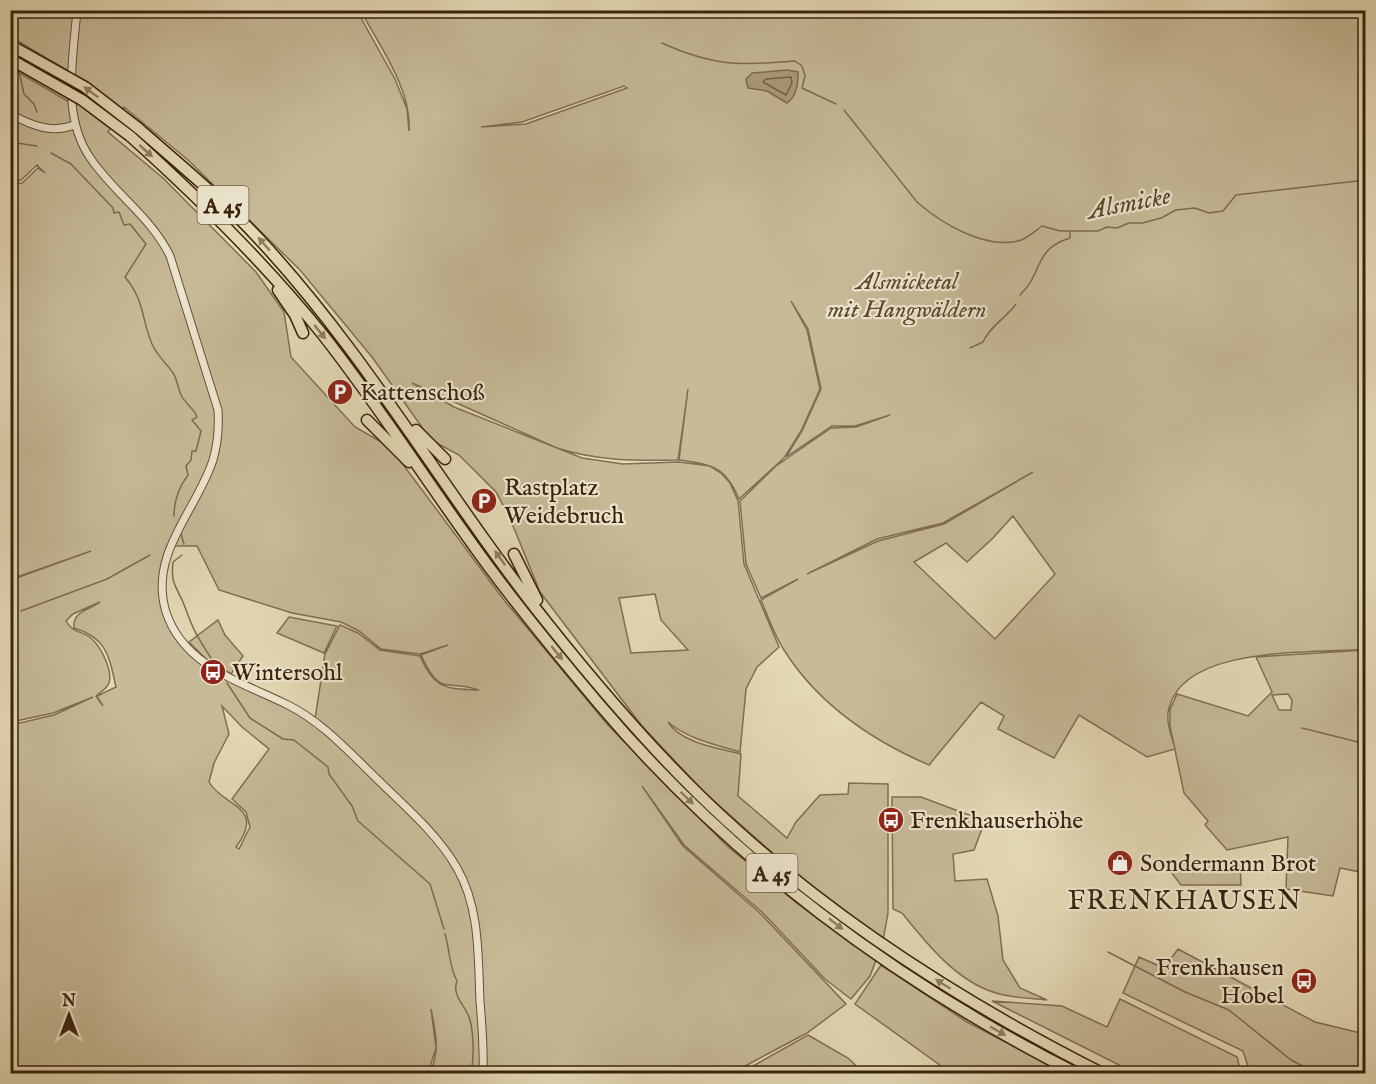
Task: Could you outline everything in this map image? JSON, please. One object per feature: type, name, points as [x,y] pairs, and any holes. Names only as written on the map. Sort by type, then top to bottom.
[{"type":"highway","name":"A 45","points":[[10,45],[86,87],[134,132],[269,271],[348,368],[490,568],[600,705],[662,773],[721,831],[856,940],[934,995],[1078,1074]]},
{"type":"highway","name":"A 45","points":[[10,59],[134,132],[259,239],[302,289],[392,406],[547,622],[663,756],[727,822],[801,884],[869,935],[944,985],[1046,1045],[1104,1074]]},
{"type":"highway","points":[[269,271],[273,284],[295,315],[303,333]]},
{"type":"highway","points":[[392,406],[445,459]]},
{"type":"highway","points":[[367,420],[428,481]]},
{"type":"highway","points":[[514,554],[547,622]]},
{"type":"street","points":[[77,10],[72,98],[74,125],[92,160],[161,238],[188,311],[218,410],[218,437],[213,460],[167,556],[162,581],[166,612],[178,636],[188,649],[206,665],[311,718],[411,813],[447,853],[458,869],[476,922],[483,1074]]},
{"type":"street","points":[[10,114],[40,128],[51,129],[74,125]]},
{"type":"green space","name":"Alsmicketal mit Hangwäldern","points":[[10,11],[357,11],[395,79],[407,109],[409,131],[409,116],[405,100],[400,85],[361,11],[1365,11],[1365,649],[1254,656],[1199,672],[1180,687],[1169,708],[1168,723],[1175,749],[1147,757],[1079,715],[1054,758],[998,729],[1004,716],[981,702],[929,765],[867,732],[830,704],[813,687],[780,644],[774,632],[761,600],[798,579],[761,598],[746,564],[740,501],[776,466],[831,428],[856,427],[890,415],[855,426],[832,426],[786,457],[802,431],[821,389],[808,329],[791,301],[807,330],[820,389],[801,431],[784,458],[739,499],[734,488],[723,473],[711,467],[721,473],[730,483],[738,501],[744,564],[779,647],[757,667],[746,689],[740,752],[692,737],[668,722],[674,729],[691,740],[741,754],[738,796],[787,838],[796,822],[820,795],[848,794],[849,783],[888,784],[888,913],[883,941],[804,881],[705,793],[642,726],[540,592],[509,516],[496,492],[459,455],[431,440],[372,357],[300,270],[188,160],[124,107],[108,132],[163,178],[256,272],[284,312],[291,357],[355,427],[390,447],[504,600],[607,724],[727,846],[798,904],[876,960],[870,976],[851,999],[825,979],[763,913],[684,845],[642,786],[683,846],[761,914],[846,1004],[807,1033],[745,1066],[741,1073],[430,1073],[436,1048],[428,1073],[11,1073],[11,725],[54,715],[93,697],[53,713],[11,722],[11,580],[91,551],[11,579],[11,185],[22,183],[38,168],[45,173],[37,165],[21,180],[11,183],[11,68],[69,102],[70,72],[11,37]],"holes":[[[624,86],[627,88],[526,124],[481,127],[522,122]],[[412,383],[557,448],[587,456],[632,460],[678,460],[688,389],[679,460],[709,466],[679,462],[623,464],[582,458],[454,407]],[[1033,472],[944,524],[878,541],[807,574],[877,539],[943,523]],[[1013,516],[1055,574],[995,639],[914,562],[946,543],[967,562]],[[167,546],[197,546],[219,590],[292,613],[341,622],[359,631],[381,649],[420,654],[448,645],[421,655],[428,669],[440,682],[479,690],[450,688],[442,685],[430,675],[420,656],[380,650],[358,633],[340,625],[325,654],[315,719],[395,800],[331,738],[303,716],[206,666],[180,642],[170,625],[161,596],[162,566]],[[655,594],[661,620],[688,650],[631,653],[619,598]],[[100,602],[79,614],[74,622],[74,628],[94,637],[108,657],[116,687],[97,696],[103,706],[96,696],[109,683],[109,672],[99,648],[92,639],[72,628],[66,621],[73,614]],[[222,706],[242,727],[269,749],[232,799],[246,812],[250,827],[239,849],[236,847],[247,823],[245,815],[215,790],[209,782],[214,763],[229,734]],[[431,1009],[436,1034],[436,1048]]]},
{"type":"green space","points":[[289,617],[337,626],[324,653],[277,633]]},
{"type":"green space","points":[[218,620],[225,635],[243,656],[231,674],[207,660],[189,642]]},
{"type":"green space","points":[[1365,650],[1365,873],[1340,868],[1333,896],[1286,889],[1288,837],[1227,850],[1205,825],[1208,821],[1184,793],[1170,726],[1170,710],[1177,694],[1248,716],[1272,692],[1256,657]],"holes":[[[1288,694],[1292,700],[1291,710],[1279,710],[1272,695]]]},
{"type":"green space","points":[[892,797],[921,797],[985,821],[974,850],[953,854],[955,881],[987,879],[998,916],[1003,960],[1020,988],[1047,1000],[1002,995],[968,980],[943,960],[902,913],[893,909]]},
{"type":"green space","points":[[1240,861],[1241,885],[1181,885],[1164,863]]},
{"type":"green space","points":[[1178,949],[1315,1022],[1365,1034],[1365,1073],[1246,1073],[1249,1069],[1243,1051],[1123,993],[1139,957],[1164,968]]},
{"type":"green space","points":[[881,965],[967,1022],[1065,1073],[951,1073],[855,1004]]},
{"type":"green space","points":[[1120,999],[1237,1057],[1241,1073],[1135,1073],[992,1001],[1062,1006],[1107,1027]]},
{"type":"green space","points":[[808,1035],[848,1058],[864,1073],[750,1074],[746,1070]]},
{"type":"water","points":[[787,70],[798,72],[795,93],[787,103],[767,91],[748,88],[746,79],[752,73]]},
{"type":"waterway","points":[[13,42],[16,10]]},
{"type":"waterway","name":"Alsmicke","points":[[662,43],[712,60],[742,64],[795,61],[802,66],[805,76],[802,88],[836,104]]},
{"type":"waterway","points":[[19,71],[24,94],[34,104],[37,112]]},
{"type":"waterway","name":"Alsmicke","points":[[844,110],[917,202],[965,233],[1005,243],[1028,237],[1042,226],[1060,231],[1098,231],[1107,227],[1117,228],[1129,223],[1142,223],[1161,218],[1176,210],[1195,208],[1209,213],[1223,211],[1236,195],[1366,180]]},
{"type":"waterway","points":[[10,142],[37,146]]},
{"type":"waterway","points":[[51,153],[71,164],[113,208],[114,213],[119,212],[124,225],[130,224],[146,244],[125,277],[136,294],[152,344],[174,375],[181,395],[197,417],[192,420],[201,431],[196,451],[192,451],[191,460],[186,466],[188,475],[178,494],[174,516]]},
{"type":"waterway","points":[[1020,295],[1032,279],[1044,255],[1058,243],[1070,238],[1070,231]]},
{"type":"waterway","points":[[970,348],[983,342],[989,332],[1016,304]]},
{"type":"waterway","points":[[181,534],[184,544]]},
{"type":"waterway","points":[[21,611],[107,579],[150,555]]},
{"type":"waterway","points":[[182,555],[173,562],[175,586],[193,628],[211,658]]},
{"type":"waterway","points":[[227,683],[250,718],[283,739],[294,740],[328,767],[329,774],[352,806],[358,821],[430,884],[444,929]]},
{"type":"waterway","points":[[1302,728],[1366,744]]},
{"type":"waterway","points":[[445,934],[452,970],[457,981],[456,992],[471,1026],[473,1047],[471,1074]]},
{"type":"waterway","points":[[1108,952],[1185,992],[1229,1010],[1291,1060],[1318,1074]]},
{"type":"place","name":"Kattenschoß","points":[[340,392]]},
{"type":"place","name":"Rastplatz Weidebruch","points":[[484,501]]},
{"type":"place","name":"Wintersohl","points":[[213,672]]},
{"type":"place","name":"Frenkhauserhöhe","points":[[891,820]]},
{"type":"place","name":"Sondermann Brot","points":[[1120,863]]},
{"type":"place","name":"Frenkhausen Hobel","points":[[1304,981]]},
{"type":"district","name":"FRENKHAUSEN","points":[[1185,900]]}]
